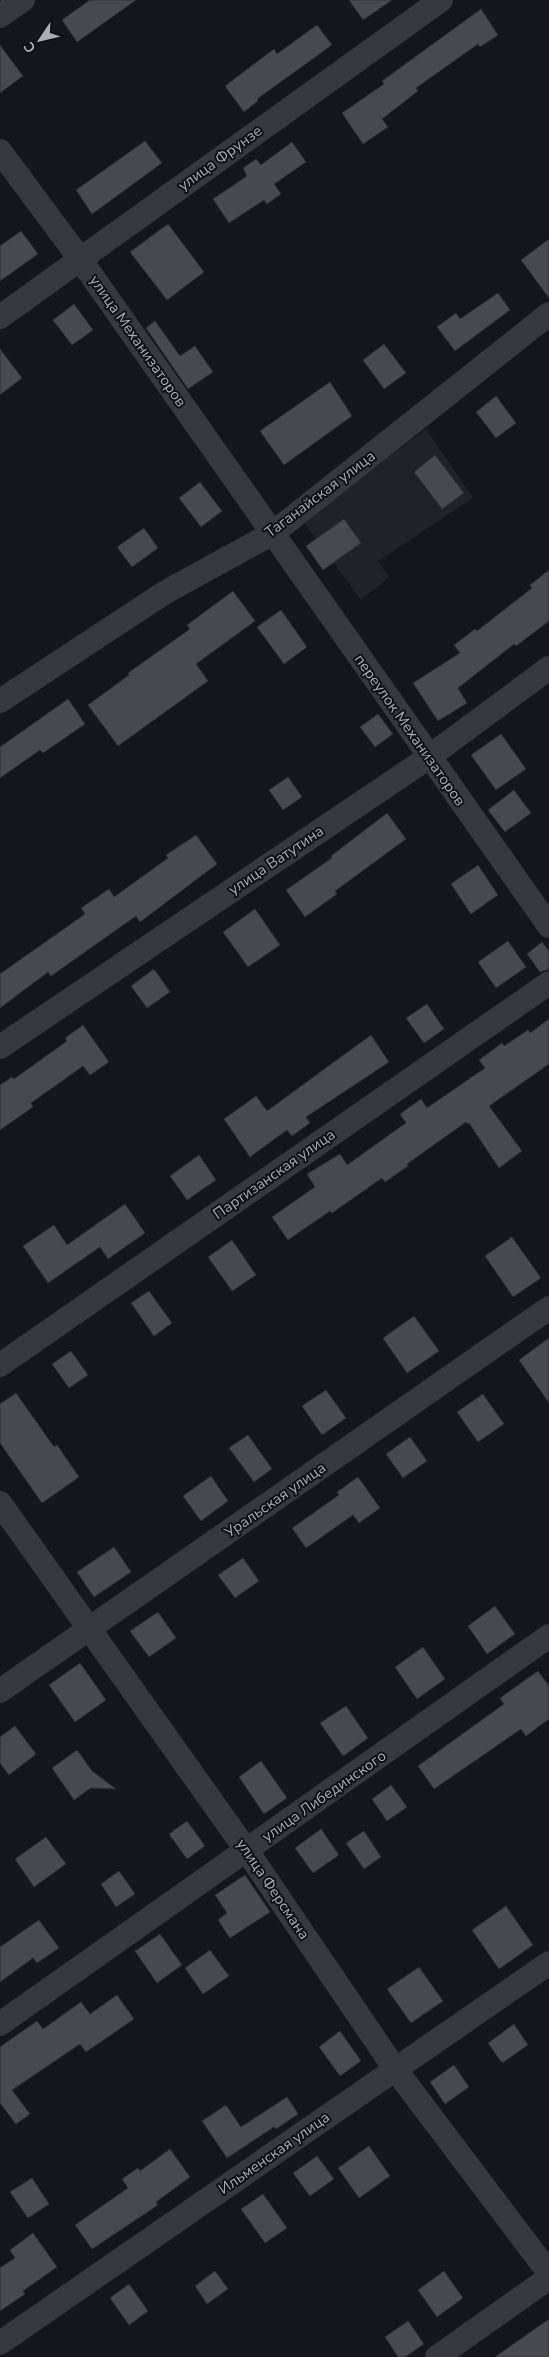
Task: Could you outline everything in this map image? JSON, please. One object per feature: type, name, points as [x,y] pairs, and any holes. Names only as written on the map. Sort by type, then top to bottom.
[{"type":"street","points":[[0,16],[23,0]]},
{"type":"street","name":"улица Фрунзе","points":[[0,317],[441,0]]},
{"type":"street","name":"улица Механизаторов","points":[[0,152],[80,259],[273,533]]},
{"type":"street","name":"Таганайская улица","points":[[0,701],[164,593],[273,533],[549,314]]},
{"type":"street","name":"переулок Механизаторов","points":[[273,533],[549,926]]},
{"type":"street","name":"улица Ватутина","points":[[0,1047],[429,757],[549,668]]},
{"type":"street","name":"Партизанская улица","points":[[0,1365],[549,983]]},
{"type":"street","name":"Уральская улица","points":[[0,1691],[549,1308]]},
{"type":"street","name":"улица Ферсмана","points":[[0,1504],[247,1851],[395,2069],[549,2273]]},
{"type":"street","name":"улица Либединского","points":[[0,2024],[549,1636]]},
{"type":"street","name":"Ильменская улица","points":[[0,2343],[549,1963]]},
{"type":"street","points":[[437,2357],[549,2278]]},
{"type":"shaded area","points":[[426,429],[473,498],[378,561],[389,577],[361,600],[303,521]]},
{"type":"building","points":[[90,0],[136,0],[77,42],[62,20]]},
{"type":"building","points":[[349,0],[392,0],[363,20]]},
{"type":"building","points":[[481,9],[498,35],[480,47],[478,44],[416,88],[418,91],[382,119],[388,127],[363,144],[342,113],[384,84],[382,81]]},
{"type":"building","points":[[317,25],[332,45],[257,99],[258,101],[244,112],[225,86],[274,49],[277,54]]},
{"type":"building","points":[[0,45],[23,76],[0,93]]},
{"type":"building","points":[[145,141],[162,163],[92,214],[76,190]]},
{"type":"building","points":[[292,142],[306,162],[274,184],[281,194],[267,204],[264,200],[229,223],[213,199],[247,176],[243,168],[256,159],[261,165]]},
{"type":"building","points":[[168,224],[204,272],[167,300],[130,252]]},
{"type":"building","points":[[21,231],[38,254],[0,281],[0,246]]},
{"type":"building","points":[[549,239],[549,298],[521,260]]},
{"type":"building","points":[[498,293],[510,310],[455,351],[437,327],[456,313],[460,319]]},
{"type":"building","points":[[74,304],[93,330],[72,345],[53,320]]},
{"type":"building","points":[[155,321],[180,356],[195,346],[213,372],[188,389],[146,328]]},
{"type":"building","points":[[384,344],[406,373],[384,389],[363,360]]},
{"type":"building","points":[[0,349],[22,378],[0,395]]},
{"type":"building","points":[[330,382],[352,416],[284,465],[260,431]]},
{"type":"building","points":[[496,396],[516,423],[496,438],[476,412]]},
{"type":"building","points":[[435,455],[464,493],[442,509],[414,472]]},
{"type":"building","points":[[200,482],[222,511],[201,527],[179,498]]},
{"type":"building","points":[[344,519],[361,543],[323,570],[306,546]]},
{"type":"building","points":[[144,528],[158,548],[132,567],[117,547]]},
{"type":"building","points":[[549,570],[549,621],[516,646],[514,644],[458,688],[467,703],[438,721],[413,683],[460,653],[454,645],[475,629],[477,631],[532,588],[530,585]]},
{"type":"building","points":[[233,591],[255,621],[196,664],[208,681],[118,746],[88,705],[129,675],[128,673],[190,629],[187,625]]},
{"type":"building","points":[[281,610],[307,647],[284,664],[257,627]]},
{"type":"building","points":[[68,699],[85,724],[43,753],[40,750],[0,778],[0,747]]},
{"type":"building","points":[[378,714],[393,734],[375,747],[360,727]]},
{"type":"building","points":[[501,734],[526,769],[496,790],[471,755]]},
{"type":"building","points":[[288,777],[302,797],[283,810],[269,790]]},
{"type":"building","points":[[514,790],[531,813],[505,832],[488,810]]},
{"type":"building","points":[[387,813],[406,839],[335,891],[337,894],[305,917],[286,890],[332,858],[331,856]]},
{"type":"building","points":[[196,835],[217,864],[140,922],[136,916],[51,976],[48,972],[0,1008],[0,974],[85,914],[81,908],[109,889],[114,897],[168,858],[166,855]]},
{"type":"building","points":[[478,865],[498,895],[471,914],[451,884]]},
{"type":"building","points":[[255,909],[280,945],[248,967],[223,932]]},
{"type":"building","points":[[508,941],[526,967],[496,988],[478,962]]},
{"type":"building","points":[[542,942],[549,951],[549,969],[540,972],[527,954]]},
{"type":"building","points":[[154,969],[170,992],[147,1008],[131,986]]},
{"type":"building","points":[[427,1004],[444,1029],[424,1043],[406,1018]]},
{"type":"building","points":[[549,1019],[549,1064],[489,1106],[522,1151],[499,1168],[469,1123],[467,1124],[466,1122],[385,1182],[382,1178],[332,1213],[330,1211],[288,1240],[272,1217],[315,1187],[307,1174],[340,1154],[347,1165],[406,1123],[400,1114],[421,1099],[427,1108],[485,1068],[479,1060],[502,1043],[504,1046],[528,1030],[530,1033]]},
{"type":"building","points":[[83,1025],[109,1062],[90,1075],[83,1066],[31,1103],[33,1107],[0,1130],[0,1085],[12,1077],[14,1079],[67,1041],[65,1038]]},
{"type":"building","points":[[371,1035],[389,1062],[306,1117],[310,1123],[292,1136],[287,1130],[250,1157],[224,1119],[256,1096],[267,1111]]},
{"type":"building","points":[[199,1155],[216,1180],[187,1200],[170,1176]]},
{"type":"building","points":[[125,1204],[145,1233],[108,1259],[100,1247],[48,1283],[23,1246],[54,1225],[67,1245]]},
{"type":"building","points":[[512,1237],[541,1278],[513,1297],[485,1256]]},
{"type":"building","points":[[232,1240],[256,1275],[232,1291],[208,1257]]},
{"type":"building","points":[[149,1291],[172,1323],[154,1336],[131,1303]]},
{"type":"building","points":[[414,1316],[439,1351],[407,1373],[383,1338]]},
{"type":"building","points":[[549,1338],[549,1403],[519,1360]]},
{"type":"building","points":[[71,1351],[88,1375],[69,1388],[52,1364]]},
{"type":"building","points":[[326,1390],[346,1418],[322,1435],[302,1406]]},
{"type":"building","points":[[16,1393],[54,1447],[57,1445],[79,1477],[42,1503],[0,1443],[0,1404]]},
{"type":"building","points":[[483,1394],[504,1424],[478,1442],[457,1412]]},
{"type":"building","points":[[248,1435],[272,1469],[254,1482],[229,1448]]},
{"type":"building","points":[[410,1437],[427,1461],[403,1478],[386,1454]]},
{"type":"building","points":[[211,1476],[228,1501],[201,1521],[183,1496]]},
{"type":"building","points":[[358,1477],[380,1508],[359,1523],[353,1515],[306,1548],[292,1528],[339,1495],[337,1492]]},
{"type":"building","points":[[114,1547],[131,1572],[94,1597],[77,1572]]},
{"type":"building","points":[[243,1558],[259,1581],[235,1598],[218,1575]]},
{"type":"building","points":[[495,1606],[515,1634],[487,1654],[468,1626]]},
{"type":"building","points":[[158,1612],[176,1638],[149,1657],[130,1631]]},
{"type":"building","points":[[423,1647],[445,1679],[417,1699],[395,1667]]},
{"type":"building","points":[[80,1663],[106,1700],[75,1722],[49,1685]]},
{"type":"building","points":[[538,1671],[549,1686],[549,1719],[526,1736],[521,1729],[434,1789],[418,1766],[504,1704],[500,1698]]},
{"type":"building","points":[[346,1706],[368,1738],[343,1756],[320,1723]]},
{"type":"building","points":[[15,1726],[36,1754],[9,1775],[0,1763],[0,1737]]},
{"type":"building","points":[[77,1750],[92,1771],[116,1789],[91,1788],[74,1800],[52,1768]]},
{"type":"building","points":[[261,1761],[287,1798],[264,1814],[239,1777]]},
{"type":"building","points":[[391,1785],[407,1807],[387,1821],[372,1799]]},
{"type":"building","points":[[187,1821],[205,1846],[187,1859],[169,1834]]},
{"type":"building","points":[[321,1829],[339,1855],[313,1873],[295,1848]]},
{"type":"building","points":[[364,1831],[381,1857],[364,1869],[346,1843]]},
{"type":"building","points":[[46,1837],[66,1864],[34,1887],[15,1859]]},
{"type":"building","points":[[119,1871],[135,1894],[116,1907],[101,1884]]},
{"type":"building","points":[[245,1875],[270,1912],[230,1938],[218,1920],[227,1913],[215,1895]]},
{"type":"building","points":[[506,1906],[533,1945],[499,1969],[472,1930]]},
{"type":"building","points":[[39,1920],[59,1948],[37,1963],[33,1958],[0,1982],[0,1947]]},
{"type":"building","points":[[160,1934],[182,1965],[157,1983],[135,1951]]},
{"type":"building","points":[[210,1950],[229,1976],[203,1994],[185,1968]]},
{"type":"building","points":[[419,1967],[443,2001],[411,2023],[387,1989]]},
{"type":"building","points":[[117,1995],[134,2019],[86,2052],[80,2044],[12,2090],[30,2114],[16,2124],[0,2103],[0,2047],[37,2021],[43,2029],[81,2002],[90,2014]]},
{"type":"building","points":[[514,2024],[528,2045],[502,2063],[488,2043]]},
{"type":"building","points":[[340,2031],[361,2061],[340,2076],[319,2047]]},
{"type":"building","points":[[454,2065],[469,2087],[445,2104],[430,2082]]},
{"type":"building","points":[[287,2097],[298,2114],[276,2129],[274,2127],[227,2158],[202,2121],[226,2105],[241,2127]]},
{"type":"building","points":[[369,2146],[390,2176],[359,2198],[338,2168]]},
{"type":"building","points":[[170,2149],[190,2177],[156,2202],[158,2205],[92,2249],[75,2225],[128,2188],[122,2179],[138,2168],[140,2171]]},
{"type":"building","points":[[317,2156],[334,2179],[310,2196],[293,2173]]},
{"type":"building","points":[[32,2178],[49,2204],[28,2218],[10,2192]]},
{"type":"building","points":[[263,2194],[287,2228],[265,2243],[241,2209]]},
{"type":"building","points":[[33,2233],[57,2267],[23,2291],[25,2294],[0,2311],[0,2268],[15,2258],[10,2250]]},
{"type":"building","points":[[215,2271],[228,2289],[207,2304],[195,2286]]},
{"type":"building","points":[[444,2271],[463,2298],[437,2317],[418,2290]]},
{"type":"building","points":[[129,2284],[148,2311],[129,2325],[110,2298]]},
{"type":"building","points":[[549,2319],[549,2357],[495,2357]]},
{"type":"building","points":[[408,2321],[424,2344],[405,2357],[398,2357],[385,2337]]}]
